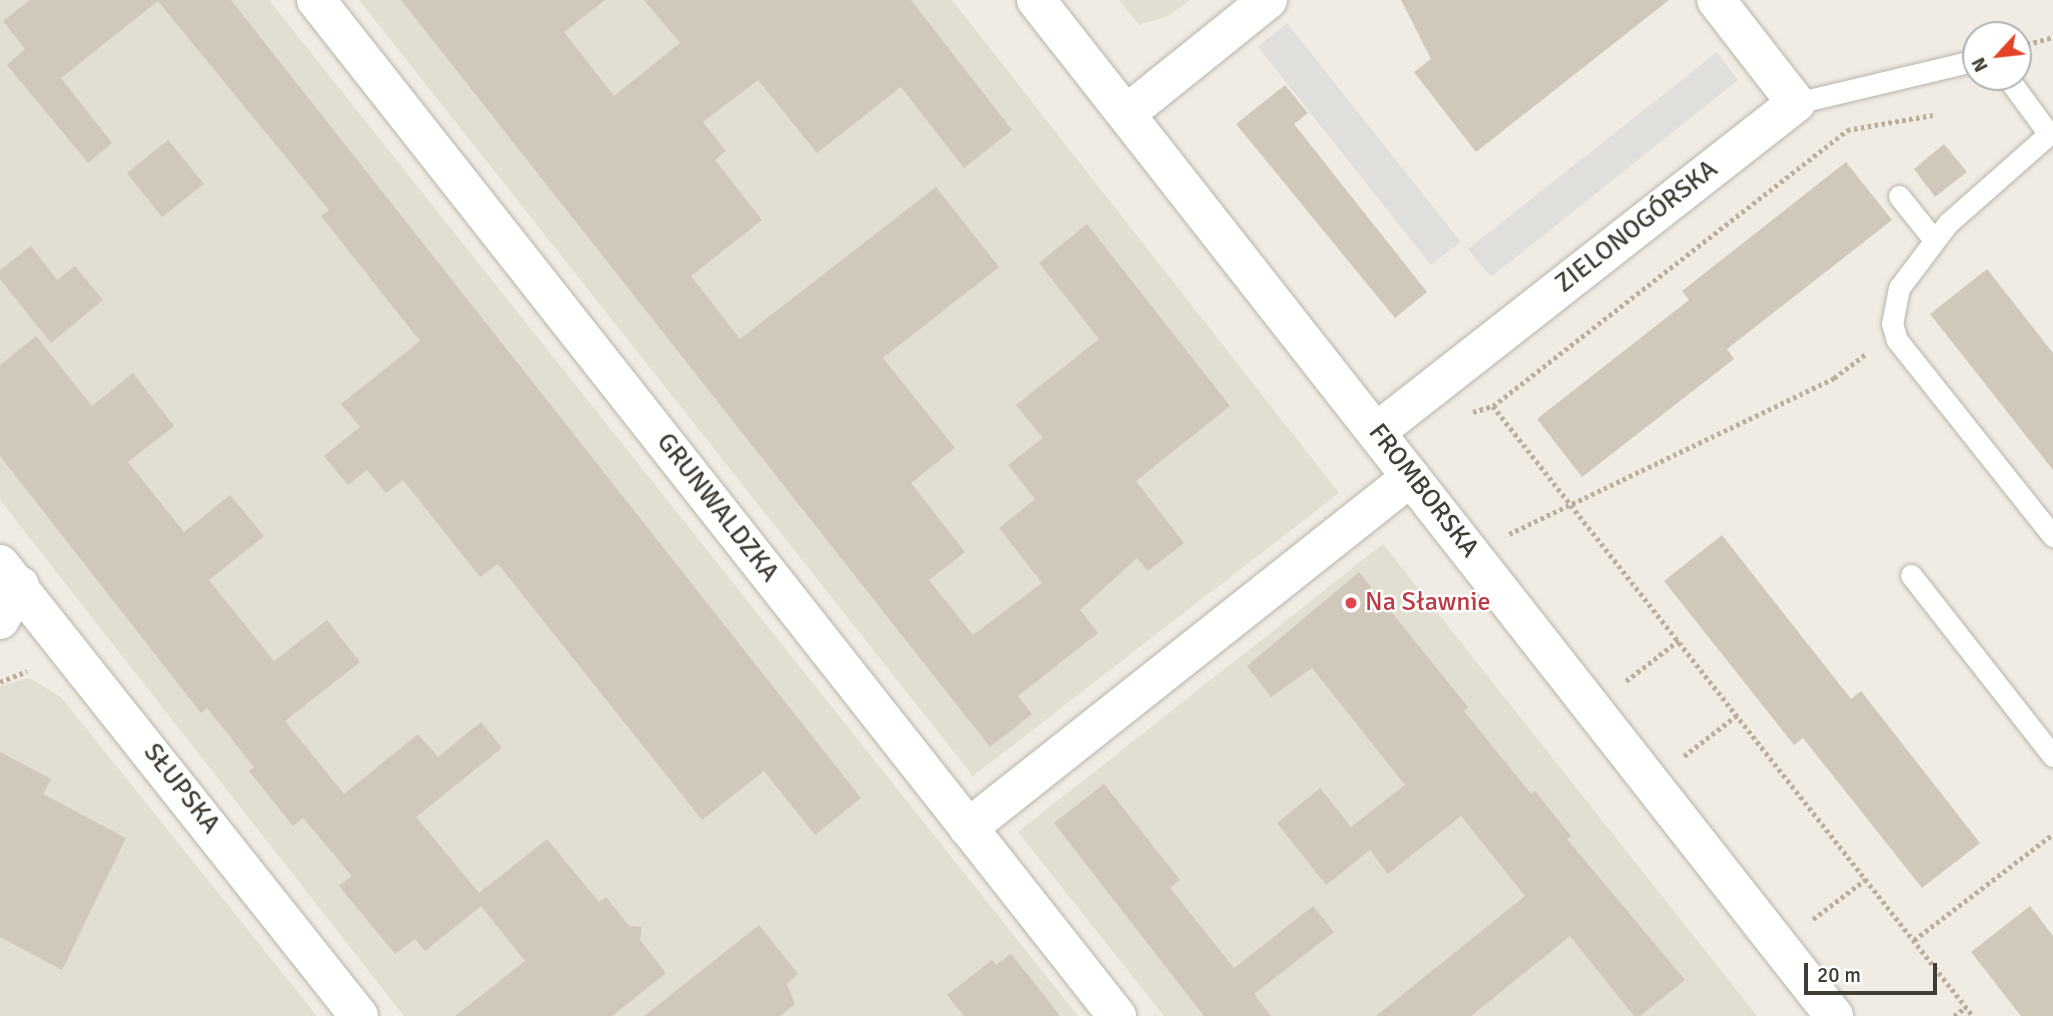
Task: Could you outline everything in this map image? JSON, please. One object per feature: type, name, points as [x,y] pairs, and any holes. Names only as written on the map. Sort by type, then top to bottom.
[{"type":"street","name":"GRUNWALDZKA","points":[[316,0],[1117,1016]]},
{"type":"street","name":"FROMBORSKA","points":[[1036,0],[1834,1016]]},
{"type":"street","points":[[1126,114],[1268,0]]},
{"type":"street","points":[[1716,0],[1796,103]]},
{"type":"street","name":"ZIELONOGÓRSKA","points":[[1376,432],[1796,103]]},
{"type":"street","points":[[968,828],[1411,477]]},
{"type":"street","points":[[0,620],[10,574]]},
{"type":"street","name":"SŁUPSKA","points":[[10,574],[359,1016]]},
{"type":"lane","points":[[1796,103],[1962,63]]},
{"type":"lane","points":[[2017,91],[2049,134],[1948,222],[1899,288],[1892,315],[1897,341],[2053,536]]},
{"type":"lane","points":[[1899,196],[1934,240]]},
{"type":"lane","points":[[1911,575],[2053,756]]},
{"type":"path","points":[[2032,42],[2053,37]]},
{"type":"path","points":[[1469,413],[1493,406],[1847,130],[1933,115]]},
{"type":"path","points":[[1509,534],[1834,378],[1871,350],[1897,341]]},
{"type":"path","points":[[1493,406],[1973,1016]]},
{"type":"path","points":[[1625,682],[1679,640]]},
{"type":"path","points":[[0,682],[27,671]]},
{"type":"path","points":[[1684,756],[1737,715]]},
{"type":"path","points":[[1914,940],[2053,834]]},
{"type":"path","points":[[1813,919],[1866,878]]},
{"type":"path","points":[[1954,1016],[1966,1007]]},
{"type":"shaded area","points":[[0,0],[269,0],[1078,1016],[404,1016],[0,500]]},
{"type":"shaded area","points":[[359,0],[952,0],[1339,493],[973,776]]},
{"type":"shaded area","points":[[1119,0],[1190,0],[1170,15],[1139,25]]},
{"type":"shaded area","points":[[1287,23],[1461,242],[1431,265],[1258,47]]},
{"type":"shaded area","points":[[1717,52],[1738,80],[1491,277],[1468,249]]},
{"type":"shaded area","points":[[1383,544],[1757,1016],[1164,1016],[1018,832]]},
{"type":"shaded area","points":[[29,678],[61,697],[317,1016],[0,1016],[0,686]]},
{"type":"building","points":[[30,0],[231,0],[861,798],[815,835],[764,771],[702,820],[498,564],[480,577],[403,480],[386,493],[367,470],[348,485],[324,456],[360,427],[341,404],[420,341],[321,216],[329,210],[158,1],[61,78],[112,143],[88,163],[7,65],[25,49],[3,21]]},
{"type":"building","points":[[401,0],[605,0],[564,32],[614,96],[680,43],[644,0],[911,0],[1012,130],[964,168],[901,87],[817,153],[758,80],[703,122],[726,151],[715,160],[762,220],[691,276],[740,339],[936,187],[999,267],[883,358],[955,448],[911,483],[965,552],[929,580],[973,635],[1042,583],[999,528],[1035,499],[1008,465],[1043,438],[1016,405],[1099,339],[1039,263],[1087,224],[1230,406],[1136,481],[1184,543],[1148,571],[1137,558],[1080,610],[1098,633],[1018,696],[1032,714],[990,747]]},
{"type":"building","points":[[1401,0],[1669,0],[1476,152],[1414,72],[1431,59]]},
{"type":"building","points":[[1285,85],[1308,113],[1294,124],[1427,292],[1395,318],[1236,124]]},
{"type":"building","points":[[168,140],[204,184],[162,217],[127,173]]},
{"type":"building","points":[[1944,144],[1967,172],[1935,197],[1914,169]]},
{"type":"building","points":[[1846,162],[1892,220],[1727,349],[1734,359],[1582,477],[1537,419],[1689,300],[1682,291]]},
{"type":"building","points":[[31,246],[57,280],[75,266],[103,300],[51,343],[0,279],[0,270]]},
{"type":"building","points":[[1987,269],[2053,353],[2053,470],[1930,314]]},
{"type":"building","points":[[36,336],[92,406],[133,373],[174,426],[128,462],[184,532],[230,495],[264,536],[209,580],[274,661],[327,620],[360,662],[285,721],[344,794],[418,734],[438,757],[481,722],[502,748],[416,817],[479,893],[547,839],[599,902],[606,897],[629,926],[642,927],[640,940],[666,973],[612,1016],[455,1016],[525,961],[481,906],[425,951],[415,939],[395,954],[339,886],[352,876],[303,818],[293,826],[249,771],[254,767],[207,708],[201,713],[0,456],[0,365]]},
{"type":"building","points":[[1722,535],[1851,699],[1861,691],[1980,843],[1922,888],[1803,738],[1794,745],[1664,581]]},
{"type":"building","points":[[1359,572],[1468,707],[1464,711],[1531,794],[1535,791],[1571,836],[1567,839],[1685,980],[1640,1016],[1634,1016],[1570,936],[1471,1016],[1376,1016],[1525,896],[1461,816],[1388,874],[1370,850],[1326,885],[1277,823],[1320,788],[1351,827],[1405,785],[1312,668],[1271,697],[1247,666]]},
{"type":"building","points":[[0,752],[51,779],[43,794],[126,838],[62,970],[0,937]]},
{"type":"building","points":[[1104,784],[1180,880],[1170,888],[1234,968],[1313,906],[1334,932],[1254,994],[1271,1016],[1204,1016],[1054,823]]},
{"type":"building","points":[[2030,906],[2053,936],[2053,1016],[2021,1016],[1971,952]]},
{"type":"building","points":[[759,925],[798,974],[787,984],[795,1004],[780,1016],[644,1016]]},
{"type":"building","points":[[1011,954],[1060,1016],[964,1016],[947,995],[992,960],[996,965]]},
{"type":"place","name":"Na Sławnie","points":[[1351,603]]}]
